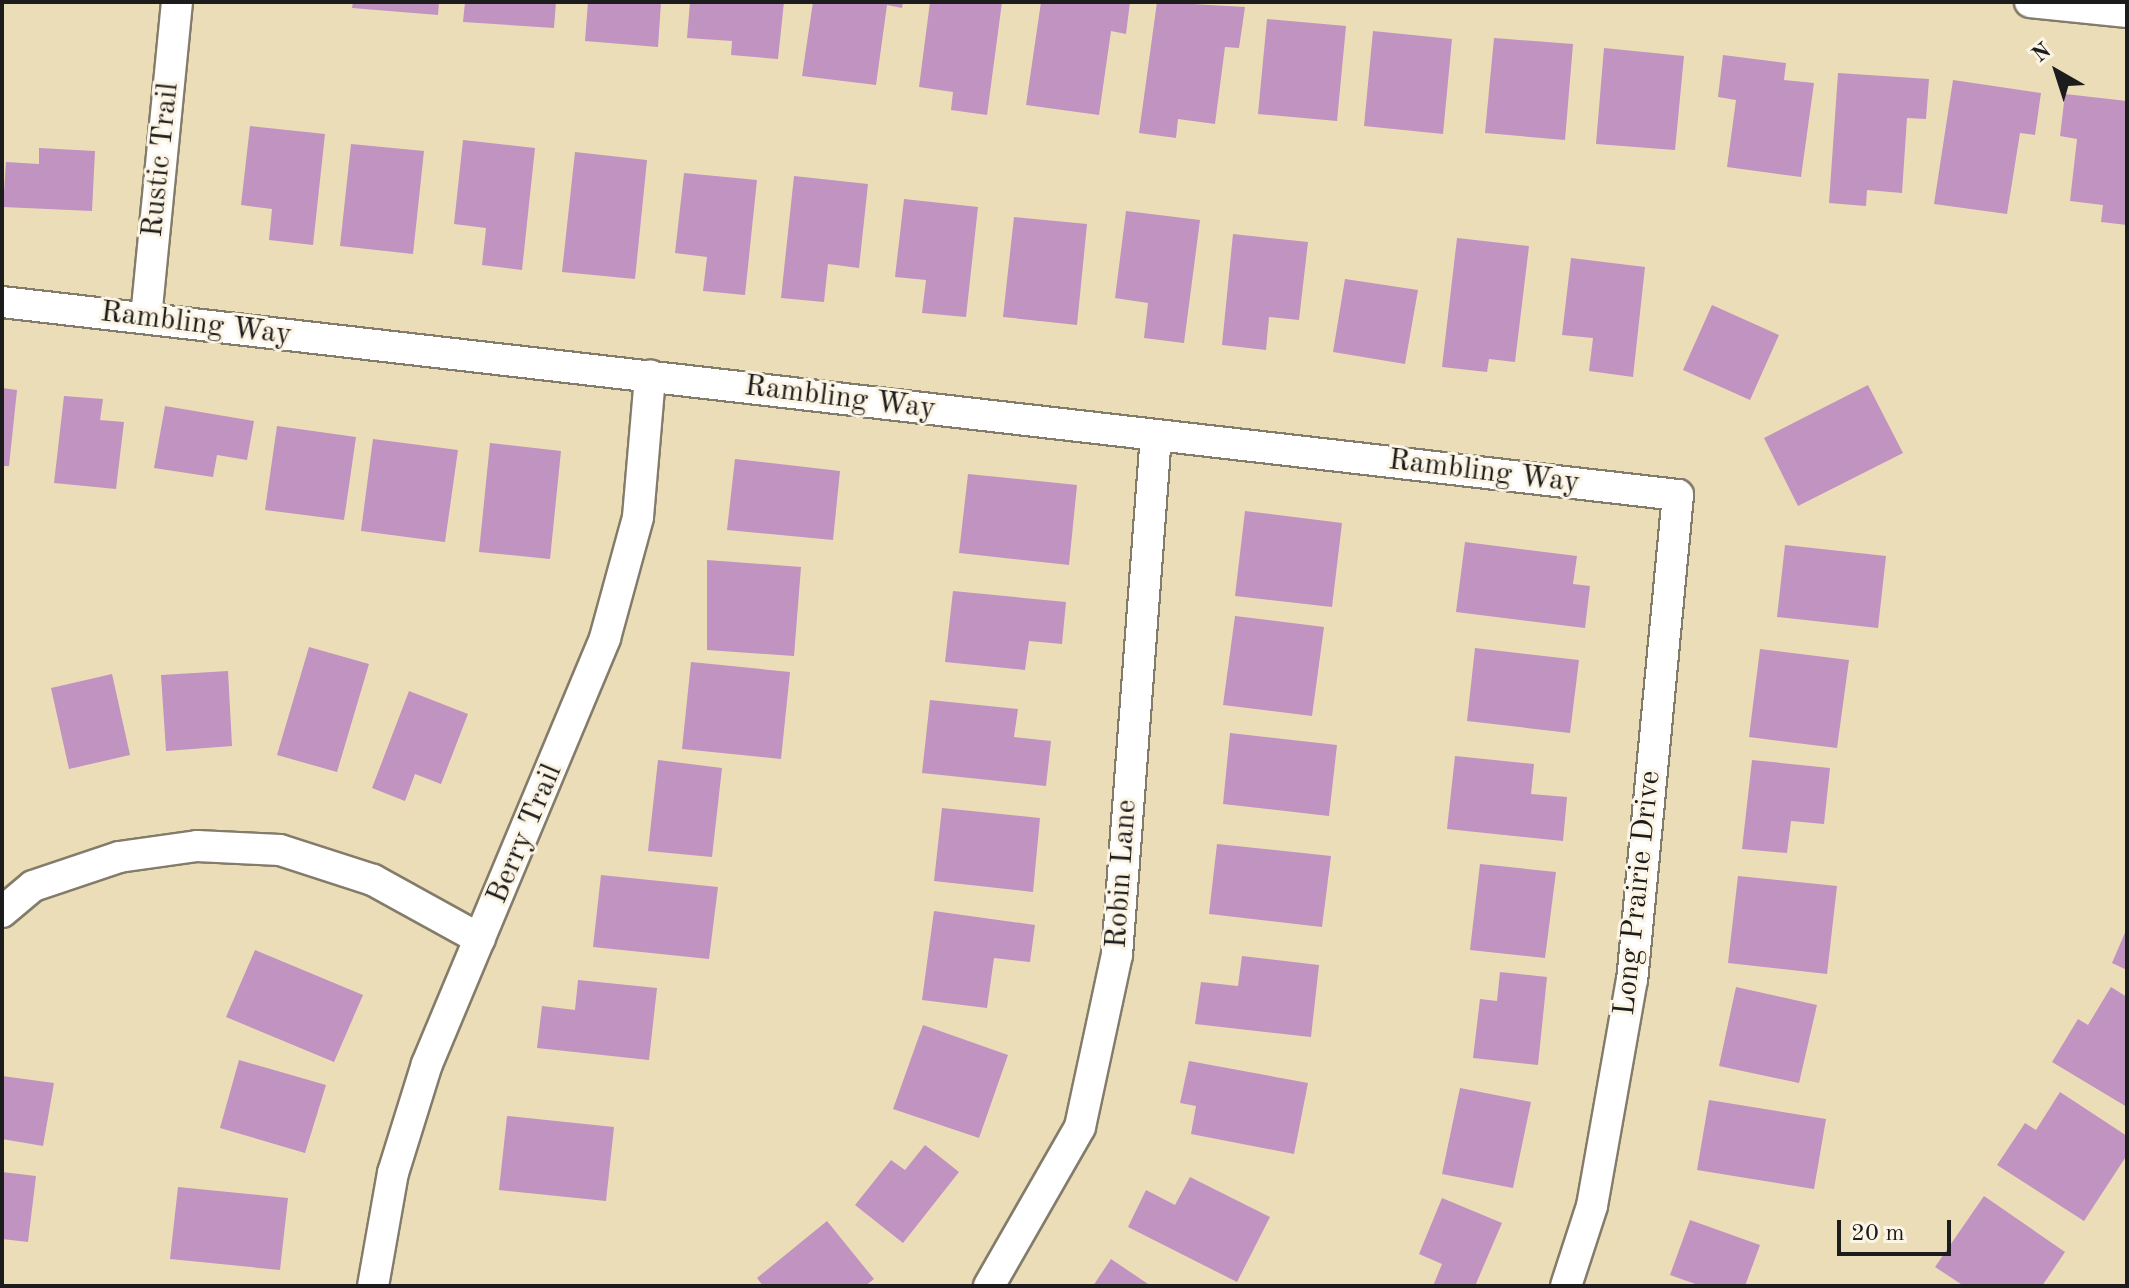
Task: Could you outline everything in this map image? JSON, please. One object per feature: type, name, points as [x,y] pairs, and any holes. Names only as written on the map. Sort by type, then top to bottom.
[{"type":"street","name":"Rustic Trail","points":[[146,318],[177,2]]},
{"type":"street","points":[[2030,2],[2076,4],[2127,12]]},
{"type":"street","name":"Rambling Way","points":[[2,302],[1678,495]]},
{"type":"street","name":"Berry Trail","points":[[373,1286],[393,1173],[427,1064],[605,638],[638,517],[650,376]]},
{"type":"street","name":"Robin Lane","points":[[989,1286],[1080,1127],[1117,955],[1156,435]]},
{"type":"street","name":"Long Prairie Drive","points":[[1566,1286],[1592,1206],[1632,979],[1678,495]]},
{"type":"street","points":[[2,912],[33,886],[119,857],[197,846],[280,850],[373,880],[480,939]]},
{"type":"building","points":[[353,2],[439,2],[438,15],[352,8]]},
{"type":"building","points":[[465,2],[556,2],[554,28],[463,22]]},
{"type":"building","points":[[588,2],[661,2],[658,47],[585,41]]},
{"type":"building","points":[[690,2],[784,2],[778,59],[731,55],[732,41],[687,38]]},
{"type":"building","points":[[813,2],[903,2],[902,8],[887,5],[876,85],[802,76]]},
{"type":"building","points":[[930,2],[1002,2],[987,115],[951,110],[953,92],[919,87]]},
{"type":"building","points":[[1041,2],[1130,2],[1126,34],[1111,31],[1099,115],[1026,105]]},
{"type":"building","points":[[1157,2],[1245,7],[1239,48],[1225,47],[1215,124],[1178,119],[1176,138],[1139,133]]},
{"type":"building","points":[[1267,19],[1346,26],[1337,121],[1258,114]]},
{"type":"building","points":[[1373,31],[1452,39],[1443,134],[1364,126]]},
{"type":"building","points":[[1494,38],[1573,44],[1565,140],[1485,133]]},
{"type":"building","points":[[1604,48],[1684,56],[1675,150],[1596,144]]},
{"type":"building","points":[[1723,55],[1786,63],[1784,80],[1814,83],[1801,177],[1727,167],[1736,100],[1718,97]]},
{"type":"building","points":[[1838,73],[1929,79],[1926,119],[1907,118],[1902,193],[1867,190],[1866,206],[1829,203]]},
{"type":"building","points":[[1953,80],[2041,93],[2035,135],[2020,133],[2007,214],[1934,204]]},
{"type":"building","points":[[2065,94],[2127,101],[2127,225],[2101,222],[2103,205],[2070,201],[2077,139],[2060,136]]},
{"type":"building","points":[[250,126],[325,134],[313,245],[269,240],[272,209],[241,205]]},
{"type":"building","points":[[463,140],[535,148],[522,270],[482,265],[486,228],[454,224]]},
{"type":"building","points":[[351,144],[424,151],[413,254],[340,246]]},
{"type":"building","points":[[39,148],[95,151],[92,211],[3,207],[6,162],[39,164]]},
{"type":"building","points":[[575,152],[647,160],[635,279],[562,272]]},
{"type":"building","points":[[684,173],[757,180],[745,295],[703,291],[707,257],[675,253]]},
{"type":"building","points":[[794,176],[868,184],[859,268],[828,264],[824,302],[781,298]]},
{"type":"building","points":[[904,199],[978,207],[966,317],[922,313],[926,280],[895,277]]},
{"type":"building","points":[[1126,211],[1200,220],[1184,343],[1144,338],[1148,303],[1115,298]]},
{"type":"building","points":[[1014,217],[1087,224],[1077,325],[1003,317]]},
{"type":"building","points":[[1233,234],[1308,242],[1299,320],[1269,317],[1266,350],[1222,345]]},
{"type":"building","points":[[1457,238],[1529,246],[1515,362],[1489,359],[1487,372],[1442,367]]},
{"type":"building","points":[[1571,258],[1645,267],[1633,377],[1589,371],[1593,338],[1562,335]]},
{"type":"building","points":[[1345,279],[1418,290],[1405,364],[1333,352]]},
{"type":"building","points":[[1712,305],[1779,335],[1750,400],[1683,370]]},
{"type":"building","points":[[1868,385],[1903,453],[1798,506],[1764,438]]},
{"type":"building","points":[[2,388],[17,390],[9,466],[2,466]]},
{"type":"building","points":[[64,396],[103,399],[100,420],[124,422],[116,489],[54,483]]},
{"type":"building","points":[[165,406],[254,421],[247,460],[217,455],[213,477],[154,468]]},
{"type":"building","points":[[277,426],[356,437],[344,520],[265,510]]},
{"type":"building","points":[[373,439],[458,450],[445,542],[361,531]]},
{"type":"building","points":[[490,443],[561,451],[550,559],[479,552]]},
{"type":"building","points":[[735,459],[840,471],[833,540],[727,530]]},
{"type":"building","points":[[968,474],[1077,485],[1069,565],[959,553]]},
{"type":"building","points":[[1245,511],[1342,523],[1332,607],[1235,596]]},
{"type":"building","points":[[1465,542],[1577,556],[1573,584],[1590,586],[1585,628],[1456,612]]},
{"type":"building","points":[[1785,545],[1886,556],[1878,628],[1777,617]]},
{"type":"building","points":[[707,560],[801,567],[794,656],[707,650]]},
{"type":"building","points":[[953,591],[1066,602],[1062,644],[1029,641],[1025,670],[945,662]]},
{"type":"building","points":[[1235,616],[1324,627],[1312,716],[1223,705]]},
{"type":"building","points":[[309,647],[369,664],[337,772],[277,755]]},
{"type":"building","points":[[1475,648],[1579,660],[1570,733],[1467,721]]},
{"type":"building","points":[[1760,649],[1849,660],[1837,748],[1749,737]]},
{"type":"building","points":[[691,662],[790,672],[781,759],[682,749]]},
{"type":"building","points":[[228,671],[232,746],[166,751],[161,675]]},
{"type":"building","points":[[112,674],[130,755],[69,769],[51,688]]},
{"type":"building","points":[[409,691],[468,714],[441,784],[415,774],[405,801],[372,788]]},
{"type":"building","points":[[930,700],[1018,709],[1014,737],[1051,741],[1046,786],[922,773]]},
{"type":"building","points":[[1230,733],[1337,745],[1329,816],[1223,804]]},
{"type":"building","points":[[1455,756],[1534,764],[1531,794],[1567,797],[1563,841],[1447,829]]},
{"type":"building","points":[[658,760],[722,768],[712,857],[648,851]]},
{"type":"building","points":[[1752,760],[1830,768],[1824,824],[1791,821],[1787,853],[1742,849]]},
{"type":"building","points":[[942,808],[1040,818],[1033,892],[934,881]]},
{"type":"building","points":[[1217,844],[1331,856],[1322,927],[1209,914]]},
{"type":"building","points":[[1480,864],[1556,872],[1545,958],[1470,950]]},
{"type":"building","points":[[601,875],[718,887],[709,959],[593,947]]},
{"type":"building","points":[[1738,876],[1837,886],[1827,974],[1728,963]]},
{"type":"building","points":[[934,911],[1035,925],[1030,962],[994,958],[987,1008],[922,1000]]},
{"type":"building","points":[[2127,928],[2127,970],[2112,963]]},
{"type":"building","points":[[255,950],[363,995],[334,1062],[226,1017]]},
{"type":"building","points":[[1242,956],[1319,965],[1311,1037],[1195,1024],[1201,982],[1238,986]]},
{"type":"building","points":[[1500,972],[1547,977],[1538,1065],[1473,1058],[1480,999],[1497,1001]]},
{"type":"building","points":[[578,980],[657,988],[649,1060],[537,1048],[542,1006],[575,1010]]},
{"type":"building","points":[[1736,987],[1817,1005],[1799,1083],[1719,1066]]},
{"type":"building","points":[[2111,987],[2127,997],[2127,1107],[2052,1062],[2078,1019],[2088,1025]]},
{"type":"building","points":[[923,1025],[1008,1055],[979,1138],[893,1109]]},
{"type":"building","points":[[239,1060],[326,1085],[305,1153],[220,1128]]},
{"type":"building","points":[[1189,1061],[1308,1083],[1294,1154],[1191,1134],[1196,1106],[1180,1103]]},
{"type":"building","points":[[2,1076],[54,1083],[43,1146],[2,1139]]},
{"type":"building","points":[[1460,1088],[1531,1102],[1513,1188],[1442,1174]]},
{"type":"building","points":[[2060,1092],[2127,1136],[2127,1155],[2084,1221],[1997,1165],[2025,1123],[2036,1130]]},
{"type":"building","points":[[1709,1100],[1826,1119],[1814,1189],[1697,1170]]},
{"type":"building","points":[[507,1116],[614,1127],[606,1201],[499,1190]]},
{"type":"building","points":[[925,1145],[959,1172],[903,1243],[855,1205],[891,1160],[905,1170]]},
{"type":"building","points":[[2,1172],[36,1176],[28,1242],[2,1239]]},
{"type":"building","points":[[1190,1177],[1270,1217],[1237,1282],[1128,1227],[1146,1190],[1175,1205]]},
{"type":"building","points":[[178,1187],[288,1198],[280,1270],[170,1259]]},
{"type":"building","points":[[1984,1196],[2065,1252],[2042,1286],[1964,1286],[1935,1267]]},
{"type":"building","points":[[1442,1198],[1502,1223],[1475,1286],[1433,1286],[1442,1264],[1419,1254]]},
{"type":"building","points":[[1690,1220],[1760,1245],[1745,1286],[1701,1286],[1670,1275]]},
{"type":"building","points":[[827,1221],[874,1279],[865,1286],[763,1286],[757,1278]]},
{"type":"building","points":[[1111,1259],[1151,1286],[1093,1286]]}]
